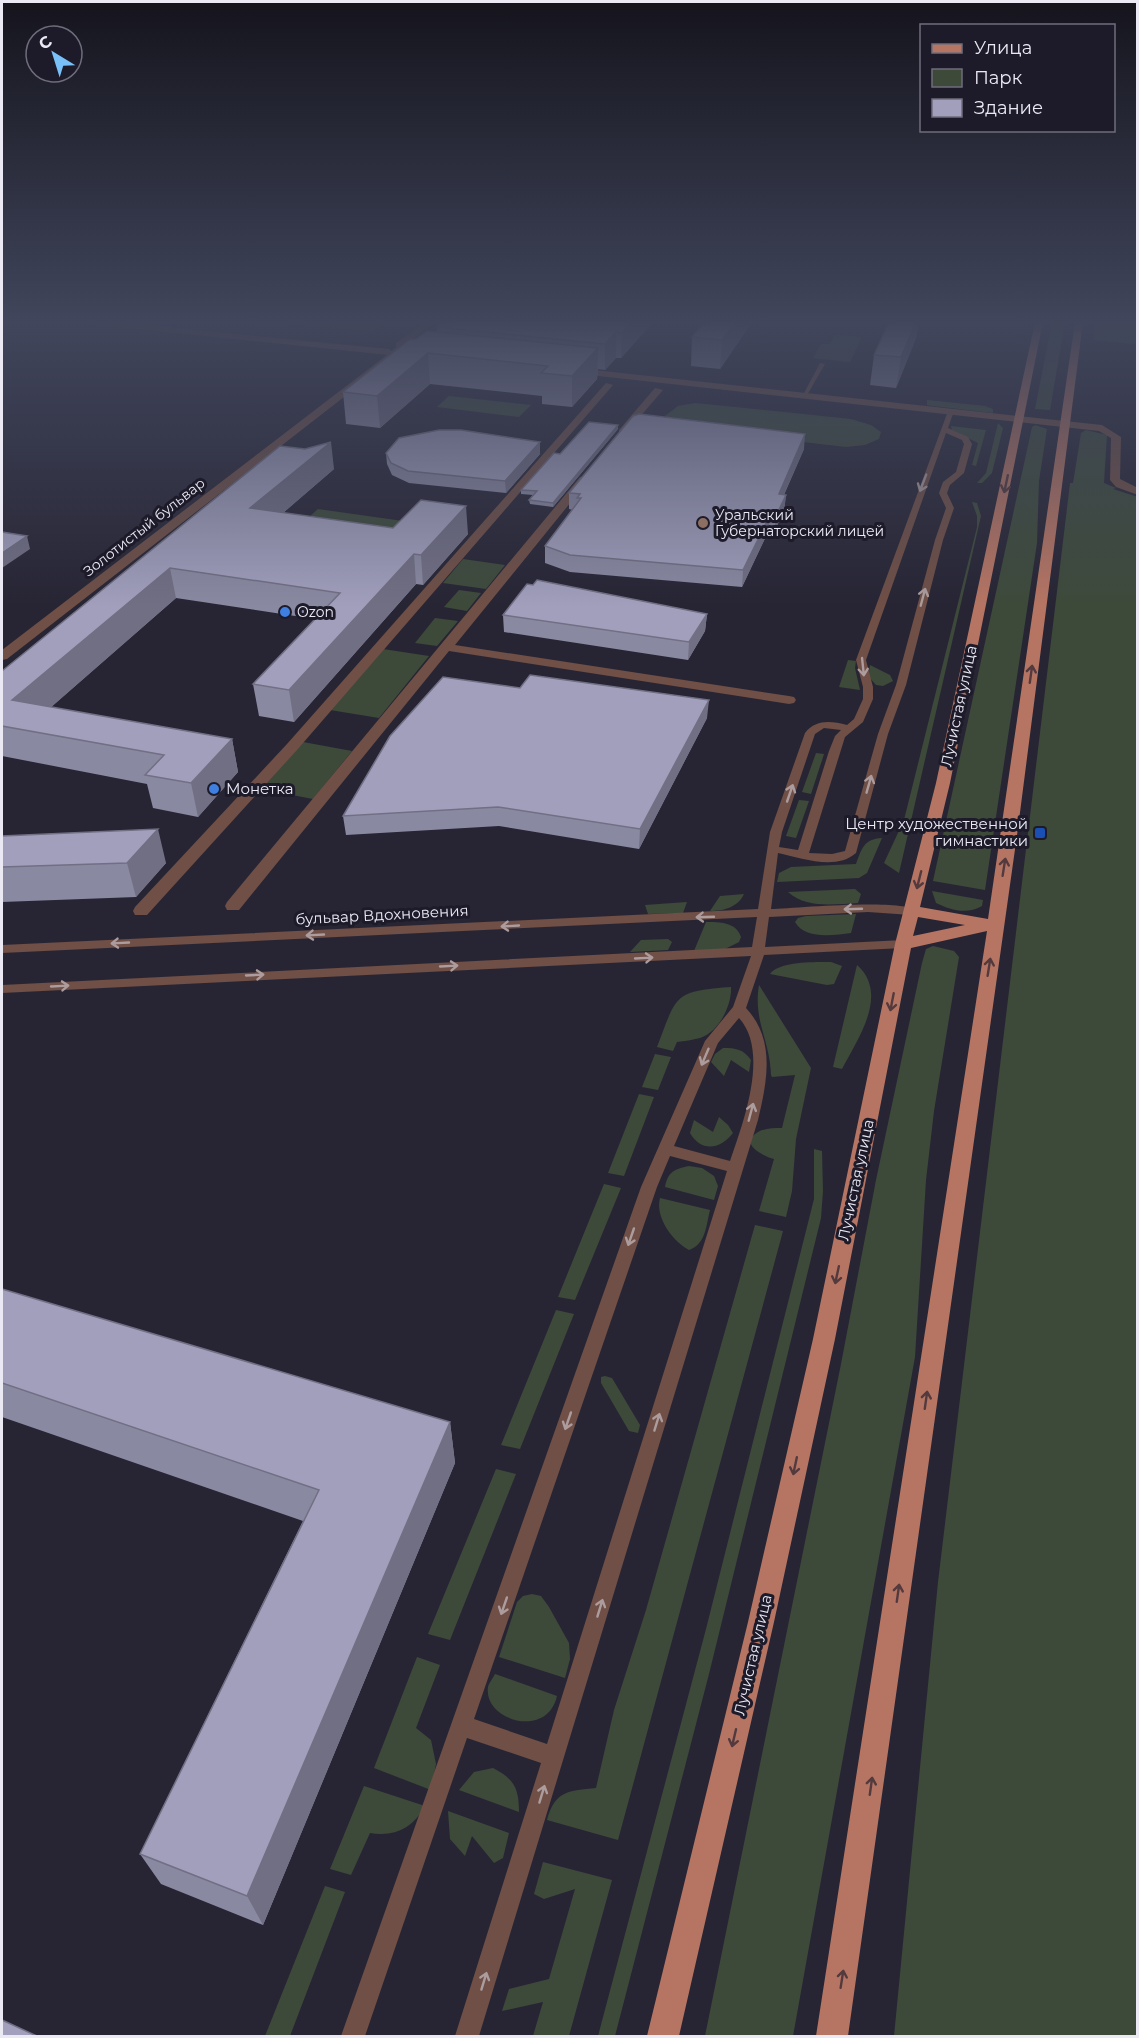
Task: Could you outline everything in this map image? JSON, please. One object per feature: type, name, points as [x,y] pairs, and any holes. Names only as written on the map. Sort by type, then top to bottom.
[{"type":"main road","points":[[832,2037],[859,1869],[995,924],[1061,463],[1065,417]]},
{"type":"main road","name":"Лучистая улица","points":[[663,2037],[824,1339],[903,944],[943,783],[1020,418]]},
{"type":"main road","points":[[911,911],[995,924]]},
{"type":"main road","points":[[903,944],[995,924]]},
{"type":"street","name":"Золотистый бульвар","points":[[2,656],[309,417]]},
{"type":"street","points":[[141,910],[292,747],[581,417]]},
{"type":"street","points":[[612,445],[635,417]]},
{"type":"street","points":[[1011,417],[1102,428],[1113,434],[1116,437],[1115,480],[1120,485],[1137,492]]},
{"type":"street","points":[[233,906],[589,472]]},
{"type":"street","points":[[445,647],[789,700]]},
{"type":"lane","points":[[803,854],[840,736],[859,720],[868,699],[868,687],[861,660],[949,417]]},
{"type":"lane","points":[[773,849],[825,858],[842,857],[850,853],[883,734],[901,685],[939,540],[951,508],[944,493],[946,484],[960,473],[968,444],[965,439],[944,429]]},
{"type":"lane","points":[[353,2037],[649,1187],[712,1041],[739,1009],[758,952],[776,832],[810,733],[818,725],[825,724],[849,729]]},
{"type":"lane","name":"бульвар Вдохновения","points":[[2,949],[868,908],[911,911]]},
{"type":"lane","points":[[2,988],[903,944]]},
{"type":"lane","points":[[467,2037],[736,1168],[760,1079],[760,1053],[751,1023],[739,1009]]},
{"type":"lane","points":[[665,1149],[736,1168]]},
{"type":"lane","points":[[462,1726],[553,1757]]},
{"type":"green space","points":[[665,417],[833,417],[851,419],[871,425],[881,432],[879,439],[865,445],[846,447],[655,425],[666,419]]},
{"type":"green space","points":[[998,423],[1003,428],[992,473],[982,483],[977,483],[986,473]]},
{"type":"green space","points":[[1035,425],[1047,429],[1039,481],[1037,543],[985,890],[933,881],[1032,427]]},
{"type":"green space","points":[[951,426],[986,430],[976,466],[972,465],[978,443],[952,430]]},
{"type":"green space","points":[[1086,430],[1107,435],[1104,483],[1116,488],[1113,489],[1138,497],[1137,2036],[894,2036],[938,1582],[1070,483],[1073,483],[1081,433]]},
{"type":"green space","points":[[972,502],[977,503],[981,516],[899,873],[884,863],[904,820],[977,527],[977,516]]},
{"type":"green space","points":[[318,509],[403,521],[385,539],[298,527]]},
{"type":"green space","points":[[463,559],[505,565],[486,589],[443,583]]},
{"type":"green space","points":[[459,590],[481,593],[467,611],[444,607]]},
{"type":"green space","points":[[435,618],[458,621],[437,646],[415,643]]},
{"type":"green space","points":[[383,649],[429,656],[379,718],[330,710]]},
{"type":"green space","points":[[848,660],[856,661],[855,668],[860,690],[839,687]]},
{"type":"green space","points":[[870,665],[890,675],[893,681],[883,686],[876,685],[868,676]]},
{"type":"green space","points":[[303,742],[352,751],[313,799],[261,789]]},
{"type":"green space","points":[[816,753],[824,754],[811,794],[802,792]]},
{"type":"green space","points":[[799,800],[809,801],[796,838],[786,836]]},
{"type":"green space","points":[[882,838],[867,873],[859,878],[777,882],[779,873],[791,867],[856,864],[867,842]]},
{"type":"green space","points":[[855,889],[861,894],[858,903],[812,903],[788,892]]},
{"type":"green space","points":[[932,891],[983,900],[982,906],[964,911],[953,909],[936,903]]},
{"type":"green space","points":[[744,894],[730,907],[710,911],[720,896]]},
{"type":"green space","points":[[687,902],[683,913],[648,914],[645,905]]},
{"type":"green space","points":[[856,914],[851,933],[813,934],[800,928],[795,922],[798,918],[806,916]]},
{"type":"green space","points":[[706,922],[722,923],[735,928],[741,937],[739,942],[725,949],[694,951]]},
{"type":"green space","points":[[668,939],[672,942],[668,950],[630,952],[641,940]]},
{"type":"green space","points":[[933,946],[954,951],[959,957],[934,1111],[926,1180],[915,1357],[793,2036],[705,2036],[876,1180],[922,963],[926,949]]},
{"type":"green space","points":[[831,962],[842,966],[834,984],[827,985],[770,974],[789,964]]},
{"type":"green space","points":[[857,965],[871,989],[871,1003],[862,1031],[842,1069],[833,1067]]},
{"type":"green space","points":[[759,985],[811,1068],[796,1139],[792,1191],[786,1217],[759,1211],[774,1159],[754,1149],[751,1145],[752,1136],[758,1132],[770,1128],[782,1128],[795,1075],[772,1077],[771,1075],[758,1009]]},
{"type":"green space","points":[[731,987],[729,1002],[723,1017],[707,1035],[677,1042],[673,1051],[657,1047],[679,999],[697,991]]},
{"type":"green space","points":[[723,1048],[745,1053],[751,1060],[749,1072],[731,1060],[724,1076],[711,1062],[715,1054]]},
{"type":"green space","points":[[655,1054],[671,1057],[658,1090],[642,1087]]},
{"type":"green space","points":[[639,1094],[654,1097],[624,1176],[608,1173]]},
{"type":"green space","points":[[719,1117],[733,1133],[728,1139],[717,1145],[705,1146],[694,1139],[690,1133],[694,1120],[713,1132]]},
{"type":"green space","points":[[814,1149],[822,1151],[821,1218],[709,1674],[615,2036],[598,2036],[706,1629],[814,1199]]},
{"type":"green space","points":[[689,1166],[702,1168],[714,1176],[718,1186],[714,1200],[665,1187],[672,1172]]},
{"type":"green space","points":[[604,1184],[621,1188],[575,1300],[558,1297]]},
{"type":"green space","points":[[660,1198],[710,1210],[702,1239],[695,1247],[689,1250],[666,1228],[660,1213]]},
{"type":"green space","points":[[755,1225],[783,1231],[618,1840],[547,1820],[550,1810],[559,1797],[578,1790],[596,1788],[614,1710],[646,1610]]},
{"type":"green space","points":[[556,1310],[574,1314],[520,1449],[501,1445]]},
{"type":"green space","points":[[601,1377],[612,1378],[640,1425],[638,1433],[629,1431],[601,1383]]},
{"type":"green space","points":[[496,1469],[516,1474],[450,1640],[428,1634]]},
{"type":"green space","points":[[532,1594],[541,1596],[569,1643],[570,1659],[565,1678],[499,1657],[517,1602],[523,1596]]},
{"type":"green space","points":[[417,1657],[440,1665],[416,1728],[431,1740],[436,1764],[431,1790],[374,1768]]},
{"type":"green space","points":[[495,1674],[557,1696],[551,1710],[541,1718],[529,1721],[505,1716],[495,1709],[489,1699],[488,1687]]},
{"type":"green space","points":[[493,1768],[506,1776],[514,1785],[519,1812],[459,1790],[474,1772]]},
{"type":"green space","points":[[364,1786],[425,1806],[415,1820],[402,1829],[387,1834],[370,1833],[351,1875],[330,1869]]},
{"type":"green space","points":[[448,1811],[509,1833],[503,1858],[494,1863],[472,1836],[465,1856],[450,1839]]},
{"type":"green space","points":[[543,1862],[612,1880],[569,2036],[533,2036],[543,2002],[502,2011],[509,1989],[549,1979],[575,1889],[544,1899],[534,1894]]},
{"type":"green space","points":[[325,1886],[345,1892],[290,2036],[265,2036]]},
{"type":"building","points":[[632,417],[665,417],[805,434],[779,494],[786,495],[776,516],[770,515],[743,570],[570,555],[545,546],[581,498],[577,498],[580,494],[569,493]]},
{"type":"building","points":[[589,422],[618,425],[553,503],[529,500],[537,491],[521,490],[554,453],[560,454]]},
{"type":"building","points":[[439,430],[461,430],[540,442],[505,481],[408,471],[391,463],[386,453],[399,438]]},
{"type":"building","points":[[331,442],[250,508],[393,528],[421,500],[466,506],[421,555],[414,554],[289,690],[253,684],[340,593],[170,568],[12,700],[232,739],[191,783],[145,775],[164,755],[2,726],[2,671],[280,446],[305,449]]},
{"type":"building","points":[[2,532],[27,536],[2,553]]},
{"type":"building","points":[[537,580],[707,614],[689,642],[503,615],[527,584],[533,585]]},
{"type":"building","points":[[530,675],[709,700],[640,829],[498,807],[343,816],[390,736],[443,677],[520,688]]},
{"type":"building","points":[[158,829],[127,863],[2,867],[2,836]]},
{"type":"building","points":[[2,1289],[450,1422],[247,1896],[140,1854],[319,1490],[2,1383]]},
{"type":"building","points":[[2,2020],[39,2037],[2,2037]]},
{"type":"place","name":"Уральский Губернаторский лицей","points":[[703,523]]},
{"type":"place","name":"Ozon","points":[[285,612]]},
{"type":"place","name":"Монетка","points":[[214,789]]},
{"type":"place","name":"Центр художественной гимнастики","points":[[1040,833]]}]
